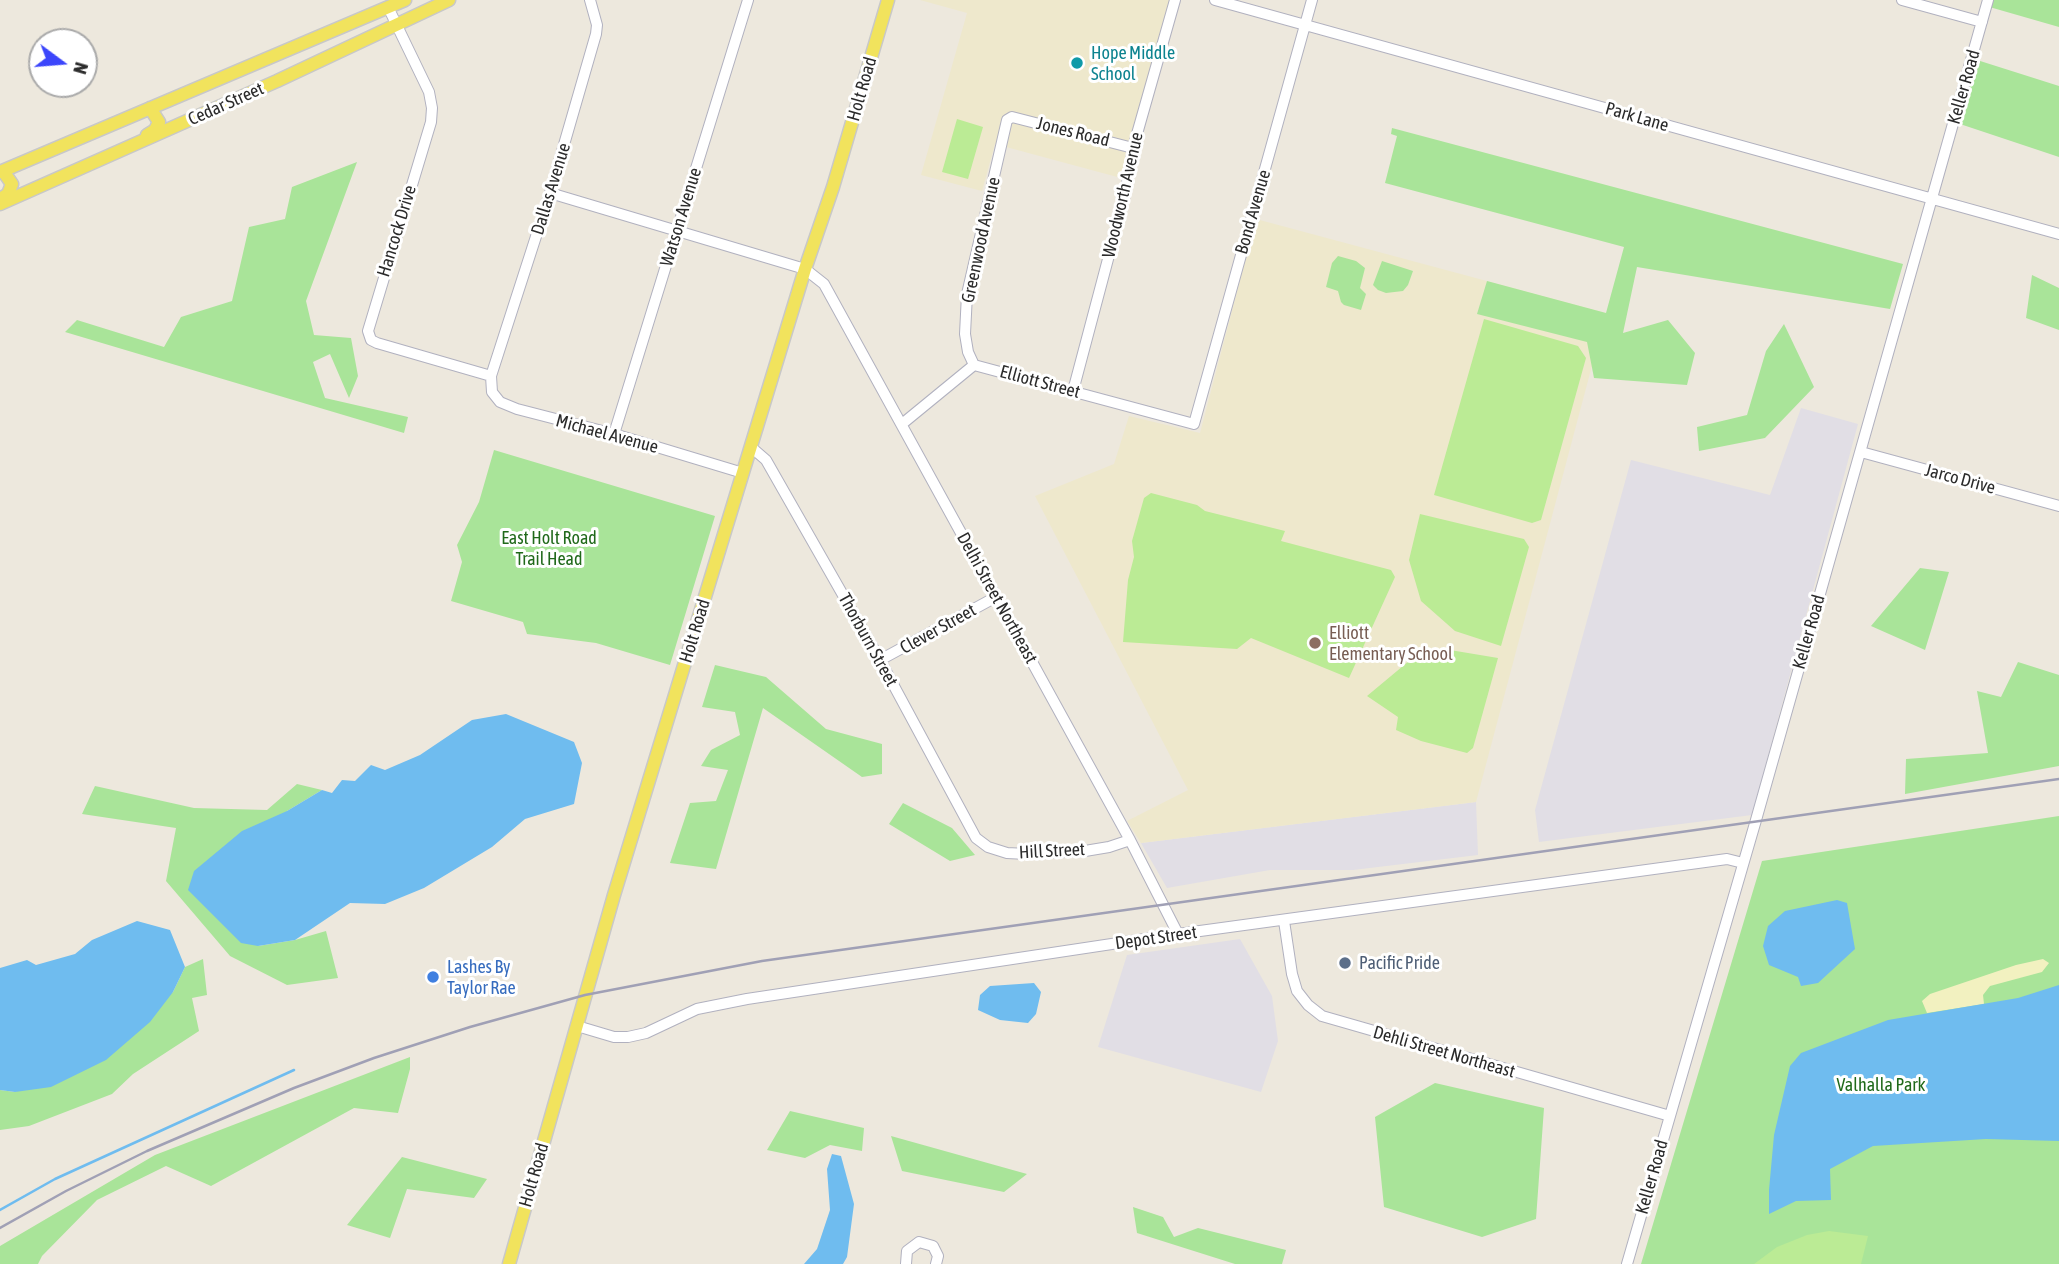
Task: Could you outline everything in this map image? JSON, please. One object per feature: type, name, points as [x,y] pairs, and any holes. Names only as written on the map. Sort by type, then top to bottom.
[{"type":"main road","name":"Cedar Street","points":[[1,169],[405,0]]},
{"type":"main road","name":"Cedar Street","points":[[0,201],[127,149],[449,0]]},
{"type":"main road","name":"Holt Road","points":[[509,1264],[576,1026],[888,0]]},
{"type":"main road","points":[[277,81],[306,61],[308,54],[304,43]]},
{"type":"main road","points":[[127,149],[159,126],[157,117],[150,108]]},
{"type":"main road","points":[[0,201],[8,194],[12,184],[1,169]]},
{"type":"street","name":"Dallas Avenue","points":[[491,376],[550,193],[596,34],[597,24],[590,0]]},
{"type":"street","name":"Watson Avenue","points":[[614,434],[748,0]]},
{"type":"street","name":"Woodworth Avenue","points":[[1073,390],[1125,195],[1133,148],[1175,0]]},
{"type":"street","name":"Park Lane","points":[[1215,0],[2059,234]]},
{"type":"street","name":"Bond Avenue","points":[[1194,424],[1312,0]]},
{"type":"street","points":[[1902,0],[1982,22]]},
{"type":"street","name":"Keller Road","points":[[1627,1264],[1988,0]]},
{"type":"street","name":"Hancock Drive","points":[[388,7],[429,92],[432,108],[431,122],[368,331],[371,340],[377,343],[491,376]]},
{"type":"street","name":"Jones Road","points":[[1012,117],[1133,148]]},
{"type":"street","name":"Greenwood Avenue","points":[[974,365],[968,352],[965,334],[967,294],[1007,120],[1012,117]]},
{"type":"street","points":[[550,193],[805,268]]},
{"type":"street","name":"Delhi Street Northeast","points":[[805,268],[824,284],[1130,840],[1178,934]]},
{"type":"street","points":[[902,424],[974,365]]},
{"type":"street","name":"Elliott Street","points":[[974,365],[1194,424]]},
{"type":"street","name":"Michael Avenue","points":[[491,376],[492,392],[495,398],[505,404],[743,473]]},
{"type":"street","name":"Thorburn Street","points":[[751,447],[766,460],[880,660],[976,838]]},
{"type":"street","name":"Jarco Drive","points":[[1861,452],[2059,506]]},
{"type":"street","name":"Clever Street","points":[[880,660],[996,597]]},
{"type":"street","name":"Hill Street","points":[[976,838],[1007,853],[1027,854],[1085,851],[1130,840]]},
{"type":"street","name":"Depot Street","points":[[576,1026],[614,1037],[628,1037],[646,1033],[685,1013],[718,1004],[1178,934],[1727,859],[1743,863]]},
{"type":"street","name":"Dehli Street Northeast","points":[[1284,920],[1297,991],[1308,1005],[1322,1016],[1670,1116]]},
{"type":"street","points":[[906,1264],[906,1251],[919,1242],[933,1246],[937,1256],[936,1264]]},
{"type":"shaded area","points":[[920,0],[1171,0],[1121,178],[995,144],[982,191],[921,175],[967,13]]},
{"type":"shaded area","name":"Elliott Elementary School","points":[[1256,219],[1606,313],[1476,802],[1141,843],[1127,821],[1188,790],[1035,496],[1114,464],[1129,416],[1200,433]]},
{"type":"shaded area","points":[[1801,408],[1858,424],[1752,815],[1539,842],[1535,810],[1631,460],[1770,495]]},
{"type":"shaded area","points":[[1476,802],[1478,855],[1353,870],[1270,870],[1167,888],[1141,843]]},
{"type":"shaded area","points":[[1240,939],[1272,996],[1278,1041],[1261,1092],[1098,1047],[1127,955]]},
{"type":"green space","points":[[1988,0],[2059,0],[2059,27],[1986,6]]},
{"type":"green space","points":[[1977,60],[2059,86],[2059,157],[1960,124]]},
{"type":"green space","points":[[957,119],[983,127],[968,179],[942,172]]},
{"type":"green space","points":[[1392,128],[1903,264],[1890,309],[1637,267],[1623,333],[1668,320],[1695,353],[1687,385],[1594,378],[1587,342],[1477,314],[1487,281],[1606,313],[1624,247],[1385,183],[1397,136],[1391,134]]},
{"type":"green space","points":[[357,162],[306,301],[314,335],[351,338],[358,376],[349,398],[330,354],[313,362],[325,398],[408,417],[404,433],[65,332],[77,320],[164,347],[181,317],[232,301],[249,227],[285,219],[292,187]]},
{"type":"green space","points":[[1338,256],[1356,261],[1365,268],[1360,288],[1366,294],[1361,310],[1344,305],[1338,291],[1326,287],[1332,263]]},
{"type":"green space","points":[[1382,261],[1413,271],[1403,291],[1386,293],[1373,285]]},
{"type":"green space","points":[[2032,275],[2059,288],[2059,330],[2026,318]]},
{"type":"green space","points":[[1484,319],[1578,346],[1586,358],[1541,520],[1532,523],[1434,495]]},
{"type":"green space","points":[[1784,324],[1814,387],[1765,438],[1699,451],[1697,427],[1747,415],[1766,351]]},
{"type":"green space","name":"East Holt Road Trail Head","points":[[494,450],[715,516],[670,665],[596,643],[527,634],[523,622],[451,601],[462,562],[457,545],[479,502]]},
{"type":"green space","points":[[1151,493],[1197,505],[1205,511],[1285,531],[1281,541],[1391,570],[1395,577],[1349,678],[1251,638],[1237,649],[1123,642],[1128,580],[1134,557],[1132,541],[1144,498]]},
{"type":"green space","points":[[1420,514],[1524,539],[1529,547],[1501,646],[1455,631],[1421,601],[1409,560]]},
{"type":"green space","points":[[1920,568],[1949,572],[1925,650],[1871,626]]},
{"type":"green space","points":[[1450,650],[1498,658],[1473,748],[1467,753],[1421,741],[1396,730],[1398,717],[1367,696],[1409,661]]},
{"type":"green space","points":[[2018,662],[2059,675],[2059,766],[1905,794],[1906,759],[1988,753],[1977,691],[2001,697]]},
{"type":"green space","points":[[715,665],[766,677],[826,729],[882,744],[882,774],[862,777],[763,708],[716,869],[670,863],[690,803],[716,801],[728,770],[701,766],[711,750],[740,735],[735,712],[702,707]]},
{"type":"green space","points":[[297,784],[322,790],[287,811],[258,946],[295,940],[326,931],[338,978],[287,985],[230,956],[166,881],[176,828],[82,814],[95,786],[194,808],[267,810]]},
{"type":"green space","points":[[903,803],[952,828],[975,855],[950,861],[889,824]]},
{"type":"green space","name":"Valhalla Park","points":[[2059,816],[2059,1264],[1641,1264],[1762,861]]},
{"type":"green space","points":[[203,959],[207,995],[192,998],[199,1031],[133,1074],[112,1094],[29,1126],[0,1130],[0,1090],[15,1092],[173,992],[185,967]]},
{"type":"green space","points":[[410,1057],[410,1069],[398,1113],[354,1108],[211,1186],[166,1166],[97,1200],[42,1256],[38,1264],[0,1264],[0,1246],[155,1155]]},
{"type":"green space","points":[[1435,1083],[1544,1108],[1536,1219],[1482,1237],[1384,1207],[1375,1117]]},
{"type":"green space","points":[[790,1111],[864,1128],[862,1151],[830,1145],[805,1158],[767,1150]]},
{"type":"green space","points":[[891,1136],[1027,1174],[1004,1192],[902,1171]]},
{"type":"green space","points":[[402,1157],[487,1179],[474,1198],[407,1189],[390,1238],[347,1225]]},
{"type":"green space","points":[[1133,1207],[1163,1217],[1174,1237],[1198,1228],[1286,1250],[1282,1264],[1235,1264],[1137,1233]]},
{"type":"green space","points":[[1829,1231],[1868,1236],[1861,1264],[1754,1264],[1777,1247],[1807,1235]]},
{"type":"sand","points":[[2043,959],[2049,963],[2042,972],[1990,986],[1983,995],[1984,1004],[1927,1013],[1922,1001],[1930,994],[2016,965]]},
{"type":"water","points":[[506,714],[574,742],[582,763],[574,804],[525,819],[492,847],[424,888],[385,904],[350,903],[295,940],[258,946],[241,943],[188,890],[194,871],[242,831],[287,811],[322,790],[332,793],[342,780],[355,781],[371,765],[385,770],[420,755],[472,720]]},
{"type":"water","points":[[1837,900],[1847,903],[1855,949],[1818,983],[1801,986],[1798,977],[1769,965],[1763,946],[1768,926],[1785,911]]},
{"type":"water","points":[[137,921],[170,930],[185,967],[173,992],[150,1022],[106,1060],[51,1087],[15,1092],[0,1090],[0,968],[27,960],[36,965],[75,954],[92,940]]},
{"type":"water","points":[[1034,983],[1041,992],[1036,1014],[1028,1023],[1000,1020],[978,1010],[980,995],[990,986]]},
{"type":"water","points":[[2059,985],[2059,1141],[1986,1139],[1873,1146],[1830,1169],[1831,1200],[1796,1201],[1769,1214],[1774,1135],[1790,1066],[1801,1053],[1888,1020],[2018,998]]},
{"type":"water","points":[[832,1154],[841,1156],[854,1204],[847,1257],[843,1264],[804,1264],[817,1249],[830,1210],[827,1169]]},
{"type":"waterway","points":[[0,1210],[55,1179],[294,1070]]},
{"type":"railway","points":[[0,1228],[66,1191],[147,1151],[294,1088],[374,1058],[470,1027],[585,995],[762,961],[2059,779]]},
{"type":"place","name":"Hope Middle School","points":[[1077,63]]},
{"type":"place","name":"Elliott Elementary School","points":[[1315,643]]},
{"type":"place","name":"Pacific Pride","points":[[1345,963]]},
{"type":"place","name":"Lashes By Taylor Rae","points":[[433,977]]}]
